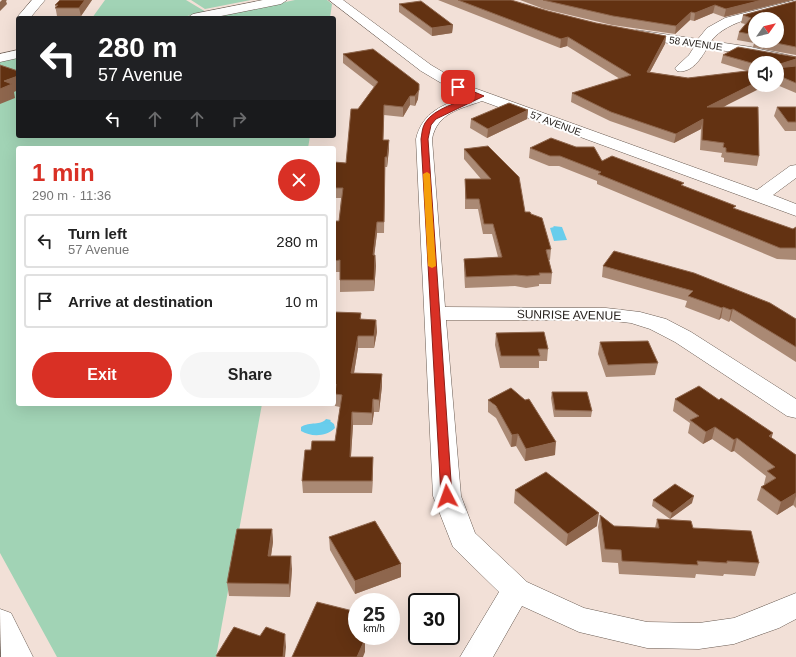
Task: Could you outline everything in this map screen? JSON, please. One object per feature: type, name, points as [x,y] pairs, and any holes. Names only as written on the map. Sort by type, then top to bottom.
[{"type":"main road","points":[[25,16],[39,0]]},
{"type":"main road","points":[[203,16],[281,0]]},
{"type":"main road","name":"57 AVENUE","points":[[334,0],[359,15],[438,77],[480,96],[796,210]]},
{"type":"main road","points":[[682,68],[694,57],[701,44],[712,31],[724,24],[796,3]]},
{"type":"main road","name":"58 AVENUE","points":[[625,32],[751,51],[796,61]]},
{"type":"main road","points":[[0,58],[16,54]]},
{"type":"main road","points":[[480,96],[440,114],[428,124],[425,132],[447,496],[463,539],[516,590],[579,619],[647,635],[699,636],[734,630],[768,620],[796,604]]},
{"type":"main road","points":[[759,197],[796,170]]},
{"type":"main road","name":"SUNRISE AVENUE","points":[[435,313],[606,314],[632,317],[658,324],[683,337],[796,410]]},
{"type":"main road","points":[[476,657],[516,590]]},
{"type":"main road","points":[[0,622],[18,657]]},
{"type":"green space","points":[[105,0],[186,0],[206,12],[187,16],[93,16]]},
{"type":"green space","points":[[191,0],[251,0],[205,9]]},
{"type":"green space","points":[[295,0],[327,0],[332,4],[330,16],[218,16]]},
{"type":"green space","points":[[16,57],[16,138],[310,138],[308,146],[16,146],[16,406],[262,406],[216,657],[57,657],[0,553],[0,61]]},
{"type":"water","points":[[553,226],[562,227],[567,240],[554,241],[550,228],[554,227]]},
{"type":"water","points":[[326,419],[331,420],[330,421],[334,424],[335,428],[327,433],[314,435],[301,431],[301,427],[304,425],[321,422]]},
{"type":"building","points":[[60,0],[85,0],[79,8],[55,8],[58,5],[55,5]]},
{"type":"building","points":[[458,0],[511,0],[596,23],[666,36],[647,72],[688,78],[748,71],[748,86],[707,107],[758,107],[759,156],[726,152],[726,148],[723,147],[724,143],[702,140],[703,119],[676,134],[611,112],[572,93],[631,75],[568,37],[561,39]]},
{"type":"building","points":[[543,0],[762,0],[726,9],[715,5],[695,13],[691,12],[676,26],[613,16]]},
{"type":"building","points":[[421,1],[453,25],[432,28],[399,4]]},
{"type":"building","points":[[796,1],[796,47],[784,45],[784,12],[754,12]]},
{"type":"building","points":[[748,22],[748,34],[739,32]]},
{"type":"building","points":[[738,47],[796,57],[796,59],[784,63],[784,56],[748,56],[748,62],[723,55]]},
{"type":"building","points":[[373,49],[419,84],[419,90],[415,96],[410,96],[403,107],[384,105],[383,140],[389,140],[387,157],[385,157],[384,222],[377,222],[373,255],[375,255],[374,280],[340,280],[340,260],[336,261],[336,221],[339,221],[343,188],[336,188],[336,162],[346,163],[351,109],[358,109],[378,82],[343,54]]},
{"type":"building","points":[[0,65],[16,70],[16,77],[4,81],[12,84],[0,89]]},
{"type":"building","points":[[796,66],[796,83],[784,78],[784,67]]},
{"type":"building","points":[[509,103],[528,110],[488,129],[471,119]]},
{"type":"building","points":[[777,107],[796,107],[796,122],[788,122]]},
{"type":"building","points":[[551,138],[576,147],[594,147],[602,161],[612,156],[684,183],[681,185],[736,206],[733,208],[793,229],[796,227],[796,248],[780,248],[598,174],[601,172],[560,156],[550,156],[530,148]]},
{"type":"building","points":[[488,146],[519,177],[525,212],[530,212],[531,214],[542,218],[551,249],[546,250],[552,273],[539,273],[540,275],[527,276],[466,277],[464,259],[502,257],[493,224],[484,224],[479,199],[466,199],[465,179],[491,179],[464,149]]},
{"type":"building","points":[[614,251],[694,273],[770,303],[796,319],[796,347],[733,309],[722,308],[688,296],[693,291],[603,266]]},
{"type":"building","points":[[336,312],[361,313],[360,319],[376,320],[374,336],[358,336],[351,373],[382,374],[379,400],[373,399],[372,413],[352,412],[350,457],[373,457],[372,481],[302,481],[305,450],[311,450],[312,441],[335,441],[342,395],[336,394]]},
{"type":"building","points":[[544,332],[548,349],[538,349],[540,356],[501,356],[496,333]]},
{"type":"building","points":[[648,341],[658,363],[608,365],[600,342]]},
{"type":"building","points":[[699,386],[719,400],[721,398],[773,433],[769,436],[796,455],[796,493],[781,502],[761,487],[776,478],[767,471],[775,467],[737,438],[734,440],[715,427],[706,432],[690,420],[699,416],[675,399]]},
{"type":"building","points":[[511,388],[525,400],[529,399],[556,442],[526,449],[518,434],[512,435],[496,406],[488,400]]},
{"type":"building","points":[[552,392],[587,392],[592,411],[555,410]]},
{"type":"building","points":[[546,472],[599,513],[568,534],[515,490]]},
{"type":"building","points":[[675,484],[694,496],[672,513],[653,500]]},
{"type":"building","points":[[600,515],[614,526],[659,528],[657,519],[691,521],[693,528],[751,531],[759,563],[697,561],[698,565],[622,561],[621,550],[605,549]]},
{"type":"building","points":[[375,521],[401,564],[355,581],[329,537]]},
{"type":"building","points":[[237,529],[272,529],[268,556],[291,556],[289,584],[227,583]]},
{"type":"building","points":[[317,602],[348,610],[348,645],[362,645],[357,657],[292,657]]},
{"type":"building","points":[[234,627],[260,636],[266,627],[285,634],[283,657],[216,656]]},
{"type":"slow traffic","points":[[427,174],[432,266]]},
{"type":"route","points":[[447,496],[424,139],[428,124],[433,118],[447,110],[480,96],[458,87]]}]
